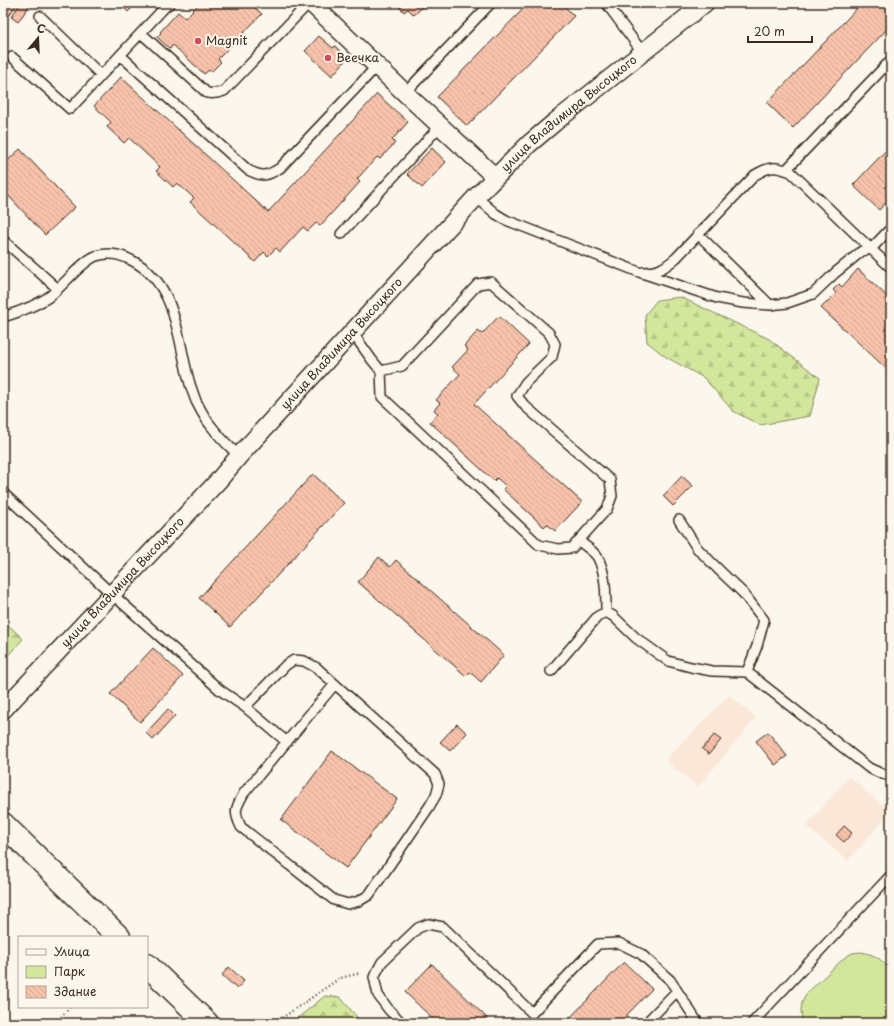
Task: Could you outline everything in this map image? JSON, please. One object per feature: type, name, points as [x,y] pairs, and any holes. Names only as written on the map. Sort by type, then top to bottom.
[{"type":"main road","points":[[3,824],[118,936]]},
{"type":"main road","points":[[148,966],[207,1023]]},
{"type":"street","points":[[310,3],[495,177]]},
{"type":"street","name":"улица Владимира Высоцкого","points":[[3,710],[218,482],[239,456],[476,196],[529,144],[555,122],[705,3]]},
{"type":"lane","points":[[12,57],[70,109],[170,3]]},
{"type":"lane","points":[[141,33],[207,93],[219,94],[224,91],[310,3]]},
{"type":"lane","points":[[405,93],[491,3]]},
{"type":"lane","points":[[606,3],[643,53]]},
{"type":"lane","points":[[40,16],[101,75]]},
{"type":"lane","points":[[120,56],[248,170],[259,175],[271,174],[280,168],[377,66]]},
{"type":"lane","points":[[786,170],[891,60]]},
{"type":"lane","points":[[341,234],[440,126]]},
{"type":"lane","points":[[639,272],[650,272],[665,267],[676,258],[755,175],[771,167],[782,168],[791,172],[891,268]]},
{"type":"lane","points":[[476,196],[496,214],[506,220],[639,272],[718,298],[743,303],[770,305],[787,303],[813,294],[862,251],[871,249],[891,228]]},
{"type":"lane","points":[[698,234],[770,305]]},
{"type":"lane","points":[[3,240],[58,289]]},
{"type":"lane","points":[[3,317],[38,303],[49,296],[94,257],[105,254],[115,254],[127,257],[141,264],[150,272],[161,286],[174,314],[186,369],[196,401],[212,428],[239,456]]},
{"type":"lane","points":[[352,332],[381,371],[382,397],[539,545],[558,549],[572,548],[607,509],[612,496],[610,480],[525,406],[517,396],[526,382],[552,357],[555,344],[549,334],[491,282],[478,284],[402,366],[381,371]]},
{"type":"lane","points":[[3,493],[112,594],[220,690],[287,742]]},
{"type":"lane","points":[[679,520],[697,548],[743,592],[764,620],[757,646],[747,672]]},
{"type":"lane","points":[[579,541],[597,557],[604,574],[606,612]]},
{"type":"lane","points":[[606,612],[613,616],[636,638],[668,661],[712,671],[747,672],[869,768],[891,776]]},
{"type":"lane","points":[[551,671],[598,616],[606,612]]},
{"type":"lane","points":[[245,708],[286,665],[294,660],[304,661],[317,668],[335,684],[435,774],[439,784],[436,795],[429,807],[369,895],[359,901],[348,904],[334,900],[241,827],[236,816],[237,806],[244,793],[335,684]]},
{"type":"lane","points":[[752,1023],[891,875]]},
{"type":"lane","points":[[402,1023],[389,1010],[378,995],[374,977],[382,962],[418,928],[428,924],[444,927],[532,1013],[598,944],[619,943],[641,954],[670,980],[698,1023]]},
{"type":"lane","points":[[646,1023],[677,991]]},
{"type":"path","points":[[271,1023],[282,1018],[340,978],[361,973],[374,977]]},
{"type":"path","points":[[56,1023],[69,1008]]},
{"type":"shaded area","points":[[729,695],[756,718],[698,787],[665,760]]},
{"type":"shaded area","points":[[849,776],[890,812],[848,861],[806,826]]},
{"type":"green space","points":[[680,297],[769,339],[820,378],[810,416],[760,425],[733,411],[704,378],[666,357],[647,342],[645,315],[657,300]]},
{"type":"green space","points":[[3,620],[23,639],[3,661]]},
{"type":"green space","points":[[861,952],[878,958],[891,970],[891,1023],[804,1023],[802,1020],[801,1011],[802,1002],[807,993],[844,958],[852,953]]},
{"type":"green space","points":[[325,996],[340,997],[362,1023],[296,1023],[295,1020]]},
{"type":"building","points":[[4,3],[18,3],[9,15],[3,10]]},
{"type":"building","points":[[21,3],[25,3],[29,6],[18,22],[11,17]]},
{"type":"building","points":[[119,3],[135,3],[136,4],[128,12]]},
{"type":"building","name":"Magnit","points":[[200,3],[250,3],[262,14],[218,59],[221,62],[211,72],[209,70],[204,74],[173,45],[170,49],[157,37],[178,12],[185,18]]},
{"type":"building","points":[[396,3],[427,3],[414,15],[408,9],[404,12]]},
{"type":"building","points":[[529,3],[561,3],[574,16],[467,126],[437,97]]},
{"type":"building","points":[[862,3],[890,3],[891,25],[793,128],[767,103]]},
{"type":"building","name":"Веечка","points":[[319,36],[333,48],[335,46],[341,52],[339,55],[345,61],[332,76],[305,51]]},
{"type":"building","points":[[121,77],[268,212],[377,94],[408,122],[392,140],[395,143],[380,159],[377,157],[357,179],[360,182],[320,226],[316,223],[308,231],[303,227],[280,252],[276,248],[268,256],[264,252],[255,262],[190,202],[194,198],[177,183],[173,187],[156,171],[160,167],[129,138],[124,143],[107,127],[111,122],[94,106]]},
{"type":"building","points":[[891,145],[891,197],[879,210],[853,185]]},
{"type":"building","points":[[432,148],[446,162],[422,188],[407,174]]},
{"type":"building","points":[[20,149],[75,207],[45,235],[3,190],[3,165]]},
{"type":"building","points":[[858,269],[891,300],[891,373],[821,308],[836,293],[833,290],[839,284],[842,287]]},
{"type":"building","points":[[499,316],[529,344],[474,404],[582,502],[555,531],[547,524],[544,527],[503,489],[506,486],[497,478],[494,481],[430,422],[438,413],[434,410],[440,403],[436,400],[460,374],[452,367],[468,350],[464,346],[478,331],[482,334]]},
{"type":"building","points":[[313,474],[344,503],[230,627],[199,598]]},
{"type":"building","points":[[682,476],[693,486],[673,506],[663,496]]},
{"type":"building","points":[[379,557],[390,567],[396,560],[504,655],[481,682],[470,672],[466,676],[358,582]]},
{"type":"building","points":[[153,648],[183,676],[140,722],[110,694]]},
{"type":"building","points":[[168,709],[175,716],[153,740],[146,733]]},
{"type":"building","points":[[457,724],[467,733],[450,751],[440,742]]},
{"type":"building","points":[[768,732],[787,756],[775,765],[756,741]]},
{"type":"building","points":[[714,735],[721,740],[709,754],[702,749]]},
{"type":"building","points":[[332,751],[397,799],[346,868],[281,820]]},
{"type":"building","points":[[844,826],[852,833],[844,842],[836,835]]},
{"type":"building","points":[[624,962],[652,989],[619,1023],[565,1023]]},
{"type":"building","points":[[432,964],[492,1023],[437,1023],[405,992]]},
{"type":"building","points":[[229,967],[244,981],[237,989],[222,975]]},
{"type":"place","name":"Magnit","points":[[198,41]]},
{"type":"place","name":"Веечка","points":[[328,58]]}]
